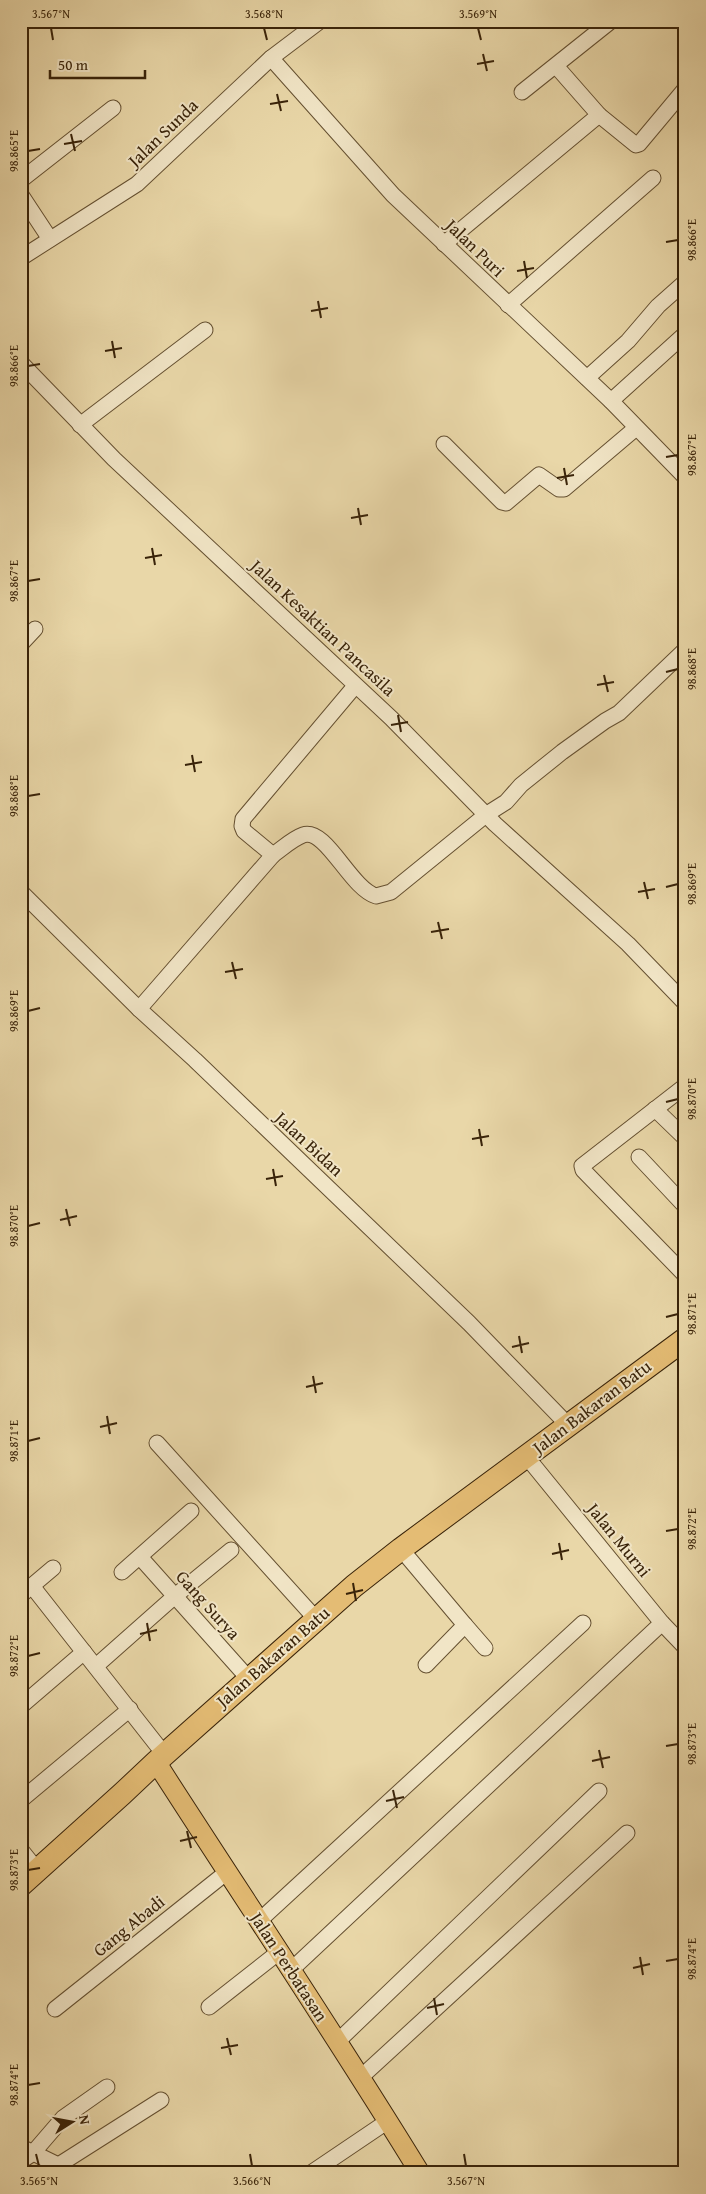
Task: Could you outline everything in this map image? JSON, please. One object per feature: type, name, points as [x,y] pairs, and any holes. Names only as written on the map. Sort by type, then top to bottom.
[{"type":"highway","name":"Jalan Bakaran Batu","points":[[29,1877],[248,1678],[354,1586],[401,1548],[685,1340]]},
{"type":"main road","name":"Jalan Perbatasan","points":[[160,1758],[227,1872],[290,1971],[338,2041],[420,2173]]},
{"type":"street","name":"Jalan Sunda","points":[[21,258],[136,184],[270,58],[320,21]]},
{"type":"street","points":[[522,92],[610,21]]},
{"type":"street","name":"Jalan Puri","points":[[270,58],[397,199],[611,401],[685,477]]},
{"type":"street","points":[[556,66],[599,115],[636,146],[685,89]]},
{"type":"street","points":[[21,180],[113,108]]},
{"type":"street","points":[[444,244],[599,115]]},
{"type":"street","points":[[508,305],[653,178]]},
{"type":"street","points":[[21,195],[50,239]]},
{"type":"street","points":[[587,378],[628,341],[658,306],[685,282]]},
{"type":"street","points":[[80,425],[205,330]]},
{"type":"street","points":[[611,401],[685,334]]},
{"type":"street","name":"Jalan Kesaktian Pancasila","points":[[21,363],[114,459],[391,718],[495,824],[628,944],[685,1004]]},
{"type":"street","points":[[444,444],[504,503],[539,476],[559,489],[564,489],[636,428]]},
{"type":"street","points":[[21,644],[35,629]]},
{"type":"street","points":[[139,1009],[273,854],[304,835],[314,834],[322,841],[358,886],[369,894],[383,895],[402,884],[487,814],[506,802],[521,785],[568,747],[619,713],[685,650]]},
{"type":"street","points":[[273,854],[244,830],[242,826],[243,819],[355,686]]},
{"type":"street","name":"Jalan Bidan","points":[[21,892],[139,1009],[195,1060],[469,1323],[569,1426]]},
{"type":"street","points":[[685,1086],[588,1161],[583,1168],[685,1275]]},
{"type":"street","points":[[655,1109],[685,1138]]},
{"type":"street","points":[[639,1158],[685,1206]]},
{"type":"street","points":[[157,1443],[316,1619]]},
{"type":"street","name":"Jalan Murni","points":[[526,1456],[662,1623],[685,1647]]},
{"type":"street","points":[[122,1572],[191,1511]]},
{"type":"street","points":[[401,1548],[485,1648]]},
{"type":"street","points":[[96,1666],[175,1596],[231,1550]]},
{"type":"street","name":"Gang Surya","points":[[140,1557],[248,1678]]},
{"type":"street","points":[[53,1568],[27,1590],[96,1666],[130,1709],[160,1758]]},
{"type":"street","points":[[259,1921],[583,1623]]},
{"type":"street","points":[[290,1971],[662,1623]]},
{"type":"street","points":[[426,1665],[465,1625]]},
{"type":"street","points":[[21,1706],[84,1652]]},
{"type":"street","points":[[21,1800],[130,1709]]},
{"type":"street","points":[[338,2041],[599,1791]]},
{"type":"street","points":[[360,2078],[626,1833]]},
{"type":"street","points":[[21,1850],[29,1877]]},
{"type":"street","name":"Gang Abadi","points":[[55,2009],[227,1872]]},
{"type":"street","points":[[210,2007],[279,1952]]},
{"type":"street","points":[[107,2087],[63,2118],[25,2154],[56,2170],[161,2100]]},
{"type":"street","points":[[311,2173],[388,2121]]}]
